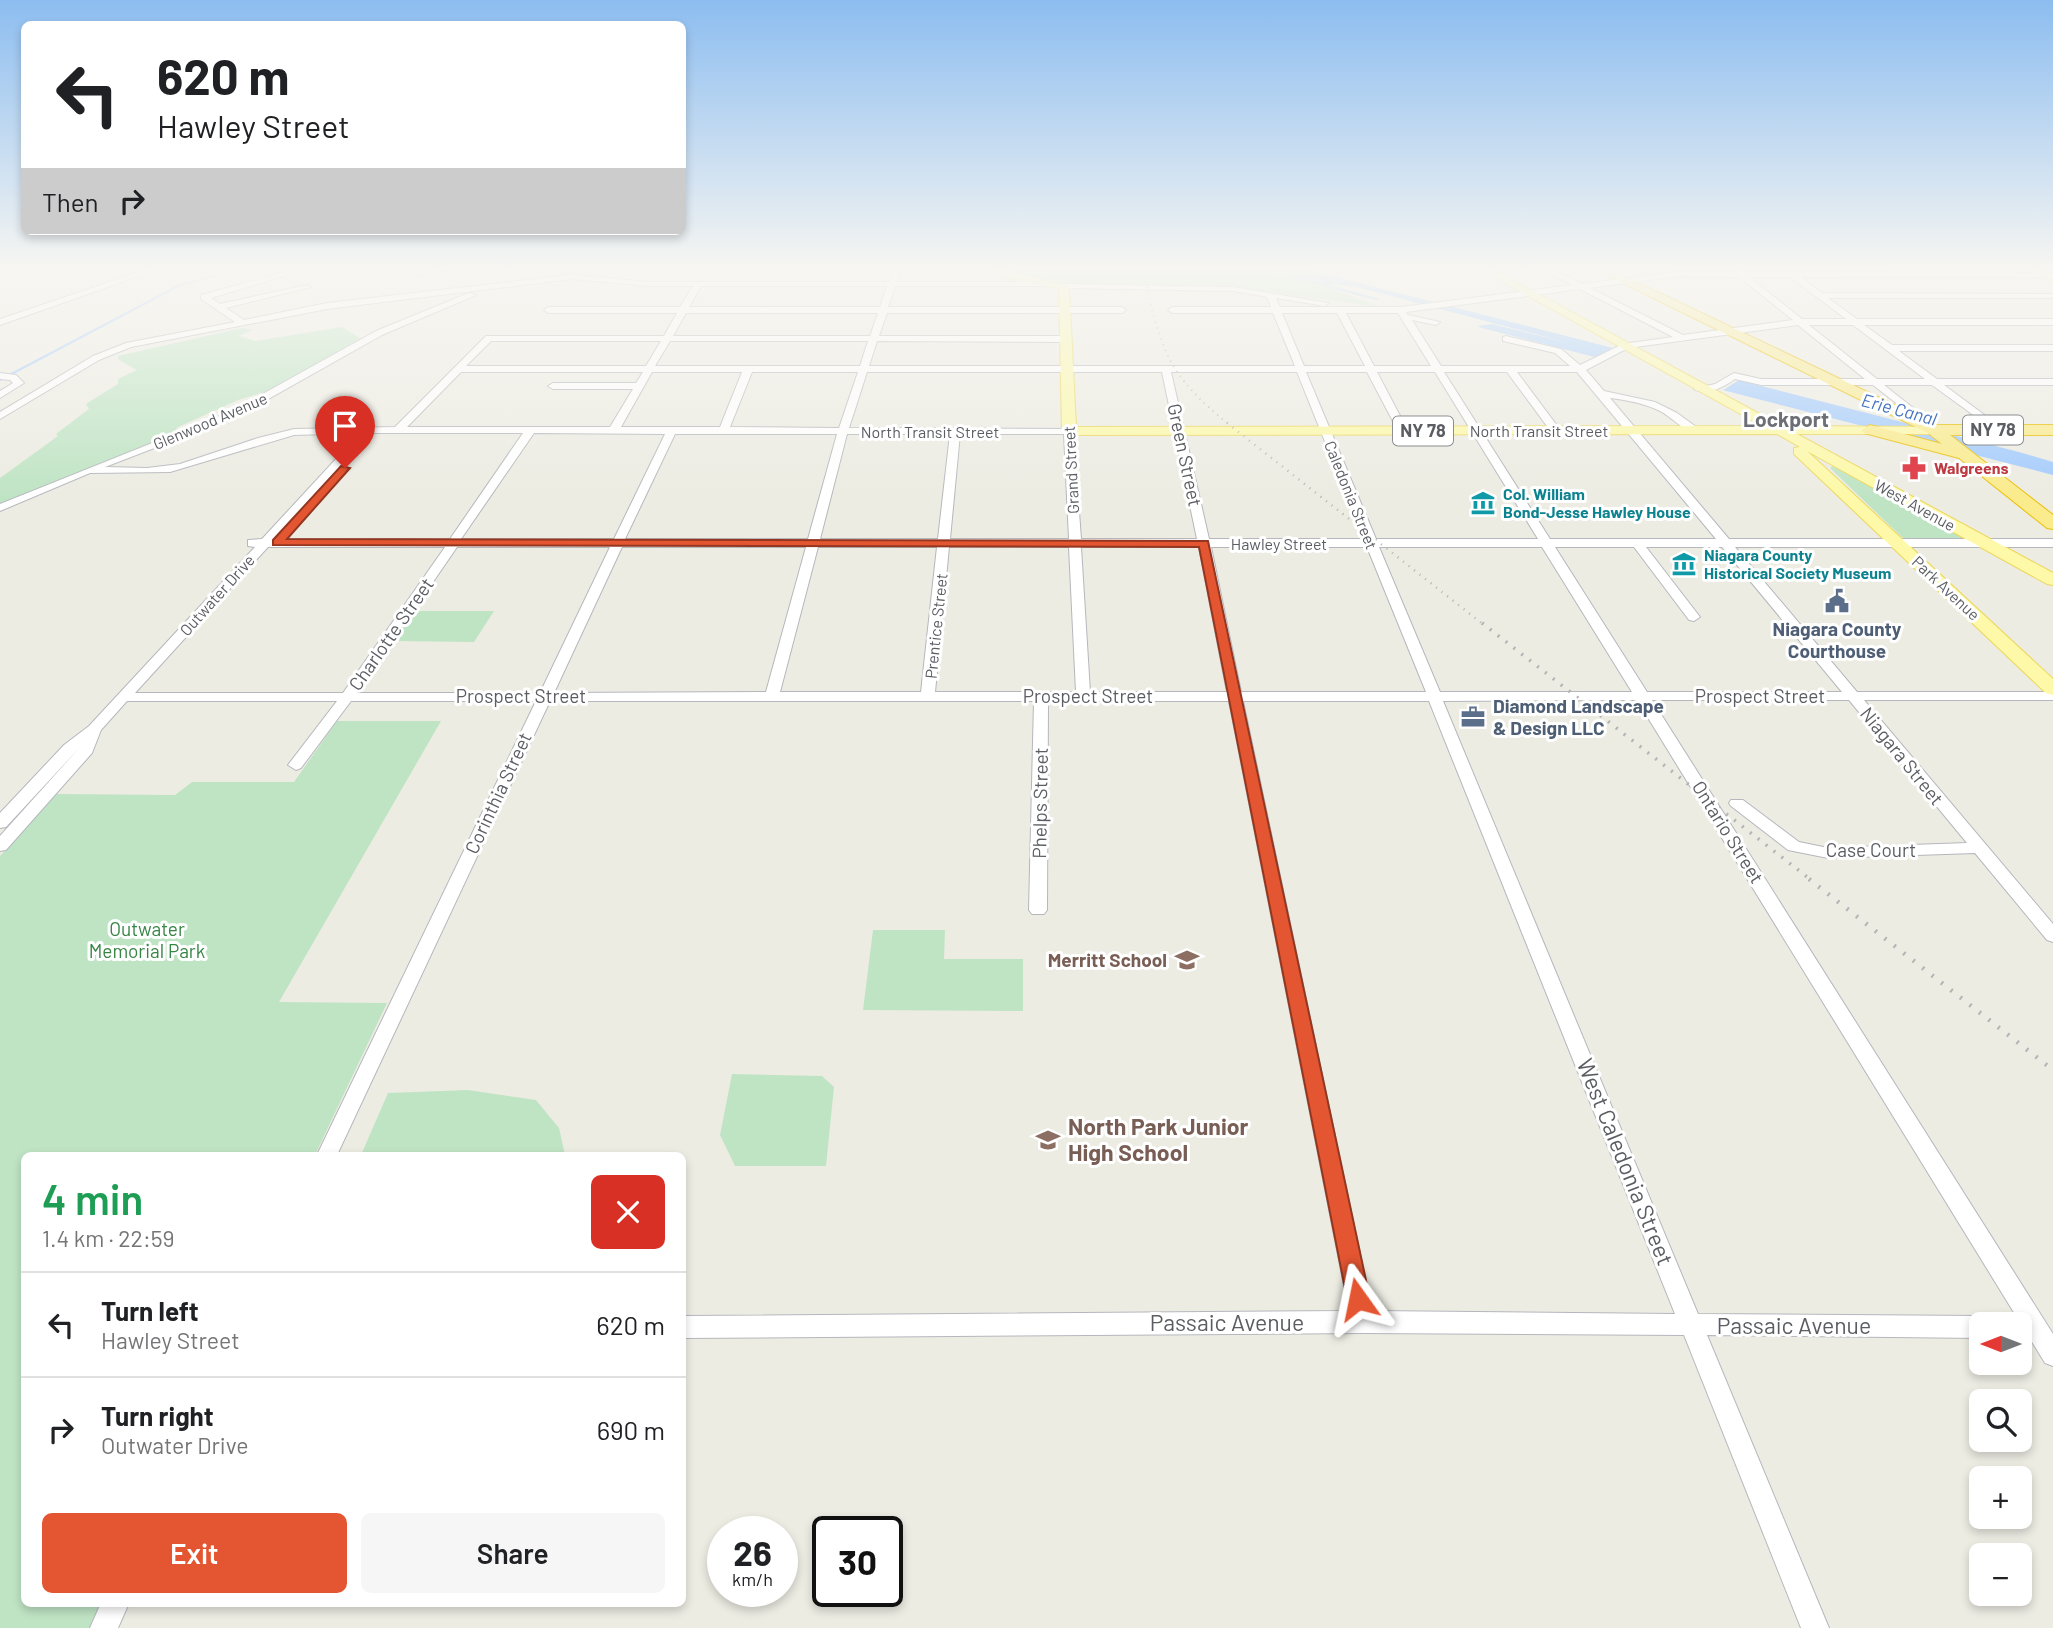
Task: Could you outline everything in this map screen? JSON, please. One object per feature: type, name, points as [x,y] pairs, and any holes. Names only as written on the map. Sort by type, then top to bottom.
[{"type":"highway","points":[[1758,345],[1933,430],[2053,524]]},
{"type":"highway","points":[[1864,430],[1967,457]]},
{"type":"highway","name":"NY 78","points":[[1933,430],[2032,430],[2053,433]]},
{"type":"main road","name":"Grand Street","points":[[1066,345],[1069,431]]},
{"type":"main road","points":[[1619,345],[1777,430]]},
{"type":"main road","name":"North Transit Street","points":[[1069,431],[1777,430]]},
{"type":"main road","name":"NY 78","points":[[1777,430],[1933,430]]},
{"type":"main road","name":"Park Avenue","points":[[1777,430],[2053,689]]},
{"type":"main road","name":"West Avenue","points":[[1777,430],[2053,580]]},
{"type":"street","points":[[2,413],[96,358],[129,345]]},
{"type":"street","name":"Glenwood Avenue","points":[[0,508],[236,413],[358,345]]},
{"type":"street","points":[[397,430],[482,345]]},
{"type":"street","points":[[614,430],[662,345]]},
{"type":"street","points":[[772,695],[811,544],[872,345]]},
{"type":"street","name":"Caledonia Street","points":[[1293,345],[1433,696]]},
{"type":"street","points":[[1358,345],[1403,431]]},
{"type":"street","name":"Ontario Street","points":[[1424,345],[2018,1312]]},
{"type":"street","name":"Niagara Street","points":[[1533,345],[1556,350],[1579,369],[1602,394],[1977,848],[2053,936]]},
{"type":"street","points":[[460,369],[1579,369],[1648,345]]},
{"type":"street","points":[[1828,345],[1933,430]]},
{"type":"street","points":[[1885,345],[1998,430]]},
{"type":"street","points":[[1889,348],[2053,348]]},
{"type":"street","points":[[723,432],[748,369]]},
{"type":"street","name":"Green Street","points":[[1166,369],[1181,431],[1363,1322]]},
{"type":"street","points":[[1510,369],[1556,431]]},
{"type":"street","points":[[1699,386],[1718,386],[1734,376],[1760,382],[2053,382]]},
{"type":"street","points":[[0,396],[19,383],[6,377]]},
{"type":"street","points":[[553,386],[638,386]]},
{"type":"street","points":[[1602,394],[1634,397],[1654,404],[1695,431]]},
{"type":"street","name":"North Transit Street","points":[[89,470],[171,469],[281,433],[397,430],[1069,431]]},
{"type":"street","name":"Outwater Drive","points":[[0,822],[69,748],[94,729],[265,543],[373,431]]},
{"type":"street","name":"Charlotte Street","points":[[296,765],[348,696],[530,431]]},
{"type":"street","name":"Corinthia Street","points":[[328,1152],[671,431]]},
{"type":"street","name":"Grand Street","points":[[1069,431],[1083,696]]},
{"type":"street","name":"Prentice Street","points":[[928,695],[955,432]]},
{"type":"street","name":"Hawley Street","points":[[265,543],[2053,543]]},
{"type":"street","points":[[1637,544],[1694,617]]},
{"type":"street","name":"Phelps Street","points":[[1038,910],[1041,696]]},
{"type":"street","name":"West Caledonia Street","points":[[1433,696],[1815,1628]]},
{"type":"street","name":"Prospect Street","points":[[124,697],[2053,696]]},
{"type":"street","name":"Outwater Drive","points":[[0,846],[87,750],[94,729]]},
{"type":"street","name":"Case Court","points":[[1737,803],[1794,846],[1828,853],[1977,848]]},
{"type":"street","name":"Passaic Avenue","points":[[686,1326],[1363,1322],[1969,1327]]},
{"type":"street","name":"Ontario Street","points":[[2032,1332],[2053,1355]]},
{"type":"street","points":[[104,1628],[114,1607]]},
{"type":"green space","points":[[167,345],[354,345],[281,387],[238,400],[176,428],[185,431],[0,507],[0,478],[58,436],[56,434],[89,409],[86,404],[118,384],[118,379],[137,370],[119,360],[118,356]]},
{"type":"green space","points":[[1833,466],[1970,540],[1905,540],[1830,468]]},
{"type":"green space","points":[[413,611],[494,611],[474,642],[393,641]]},
{"type":"green space","name":"Outwater Memorial Park","points":[[337,721],[441,721],[279,1002],[387,1003],[316,1152],[21,1152],[21,1607],[101,1607],[91,1628],[0,1628],[0,856],[56,794],[175,795],[192,782],[294,782]]},
{"type":"green space","points":[[873,930],[945,930],[944,959],[1023,959],[1023,1011],[863,1010]]},
{"type":"green space","points":[[732,1074],[822,1076],[834,1087],[826,1166],[735,1166],[720,1135]]},
{"type":"green space","points":[[468,1090],[536,1100],[559,1128],[564,1152],[362,1152],[388,1093]]},
{"type":"water","points":[[1548,345],[1601,345],[2019,452],[2053,462],[2053,475]]},
{"type":"pier","points":[[1613,347],[1739,380],[1722,391],[1594,359]]},
{"type":"waterway","points":[[0,380],[66,345]]},
{"type":"railway","points":[[1163,345],[1178,374],[1191,390],[1230,425]]},
{"type":"railway","points":[[1227,423],[1484,625]]},
{"type":"railway","points":[[1482,623],[1811,880]]},
{"type":"railway","points":[[1809,879],[2053,1070]]},
{"type":"place","name":"Walgreens","points":[[1914,468]]},
{"type":"place","name":"Col. William Bond-Jesse Hawley House","points":[[1483,503]]},
{"type":"place","name":"Niagara County Historical Society Museum","points":[[1684,564]]},
{"type":"place","name":"Niagara County Courthouse","points":[[1837,601]]},
{"type":"place","name":"Diamond Landscape & Design LLC","points":[[1473,717]]},
{"type":"place","name":"Merritt School","points":[[1187,960]]},
{"type":"place","name":"North Park Junior High School","points":[[1048,1140]]},
{"type":"district","name":"Lockport","points":[[1786,420]]},
{"type":"route","points":[[345,468],[278,543],[1204,544],[1358,1299]]},
{"type":"water label","name":"Erie Canal","points":[[1899,410]]}]
